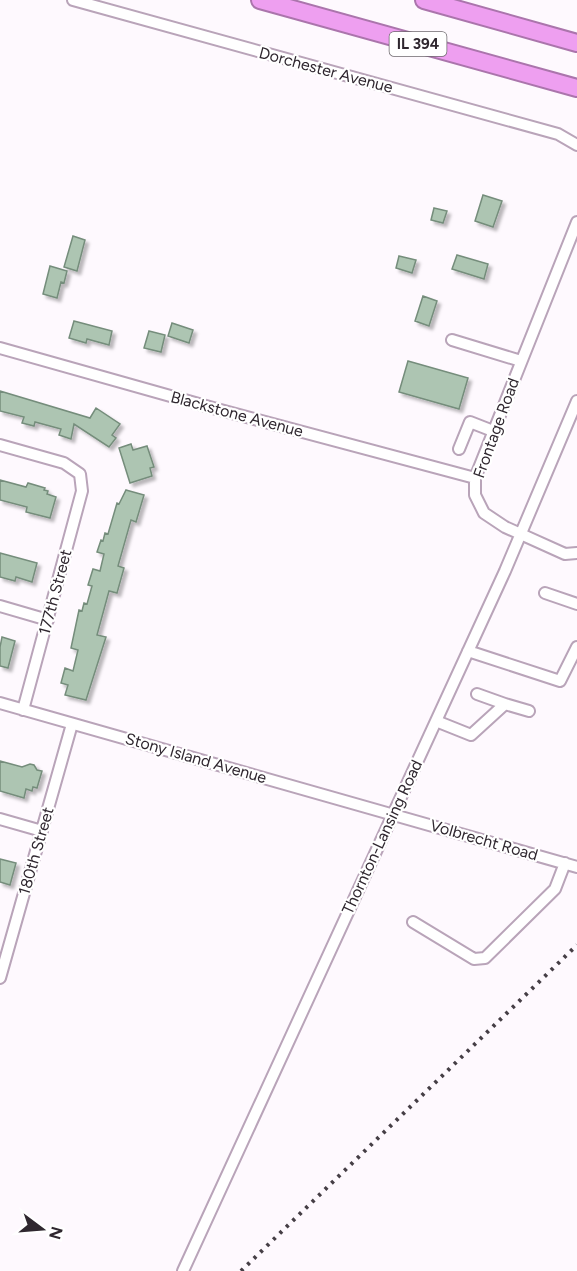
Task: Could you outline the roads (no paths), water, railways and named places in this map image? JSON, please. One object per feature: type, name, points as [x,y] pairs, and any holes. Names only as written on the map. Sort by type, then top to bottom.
[{"type":"highway","name":"IL 394","points":[[260,0],[577,87]]},
{"type":"highway","name":"IL 394","points":[[424,0],[577,43]]},
{"type":"street","name":"Dorchester Avenue","points":[[73,0],[558,134],[577,145]]},
{"type":"street","name":"Frontage Road","points":[[577,222],[475,478],[476,495],[484,513],[505,527],[565,554],[577,553]]},
{"type":"street","points":[[452,340],[521,361]]},
{"type":"street","name":"Blackstone Avenue","points":[[0,348],[475,478]]},
{"type":"street","name":"Thornton-Lansing Road","points":[[183,1271],[521,534],[577,401]]},
{"type":"street","points":[[459,449],[470,422],[494,431]]},
{"type":"street","name":"177th Street","points":[[0,445],[64,463],[80,474],[82,491],[23,710]]},
{"type":"street","points":[[545,593],[577,604]]},
{"type":"street","points":[[0,606],[48,620]]},
{"type":"street","points":[[468,651],[560,681],[577,647]]},
{"type":"street","points":[[477,694],[529,711]]},
{"type":"street","name":"Stony Island Avenue","points":[[0,703],[392,813]]},
{"type":"street","points":[[436,721],[471,735],[505,704]]},
{"type":"street","name":"180th Street","points":[[0,978],[72,724]]},
{"type":"street","name":"Volbrecht Road","points":[[392,813],[577,867]]},
{"type":"street","points":[[0,819],[42,831]]},
{"type":"street","points":[[413,922],[474,959],[485,958],[555,889],[565,863]]},
{"type":"railway","points":[[241,1271],[577,945]]}]
